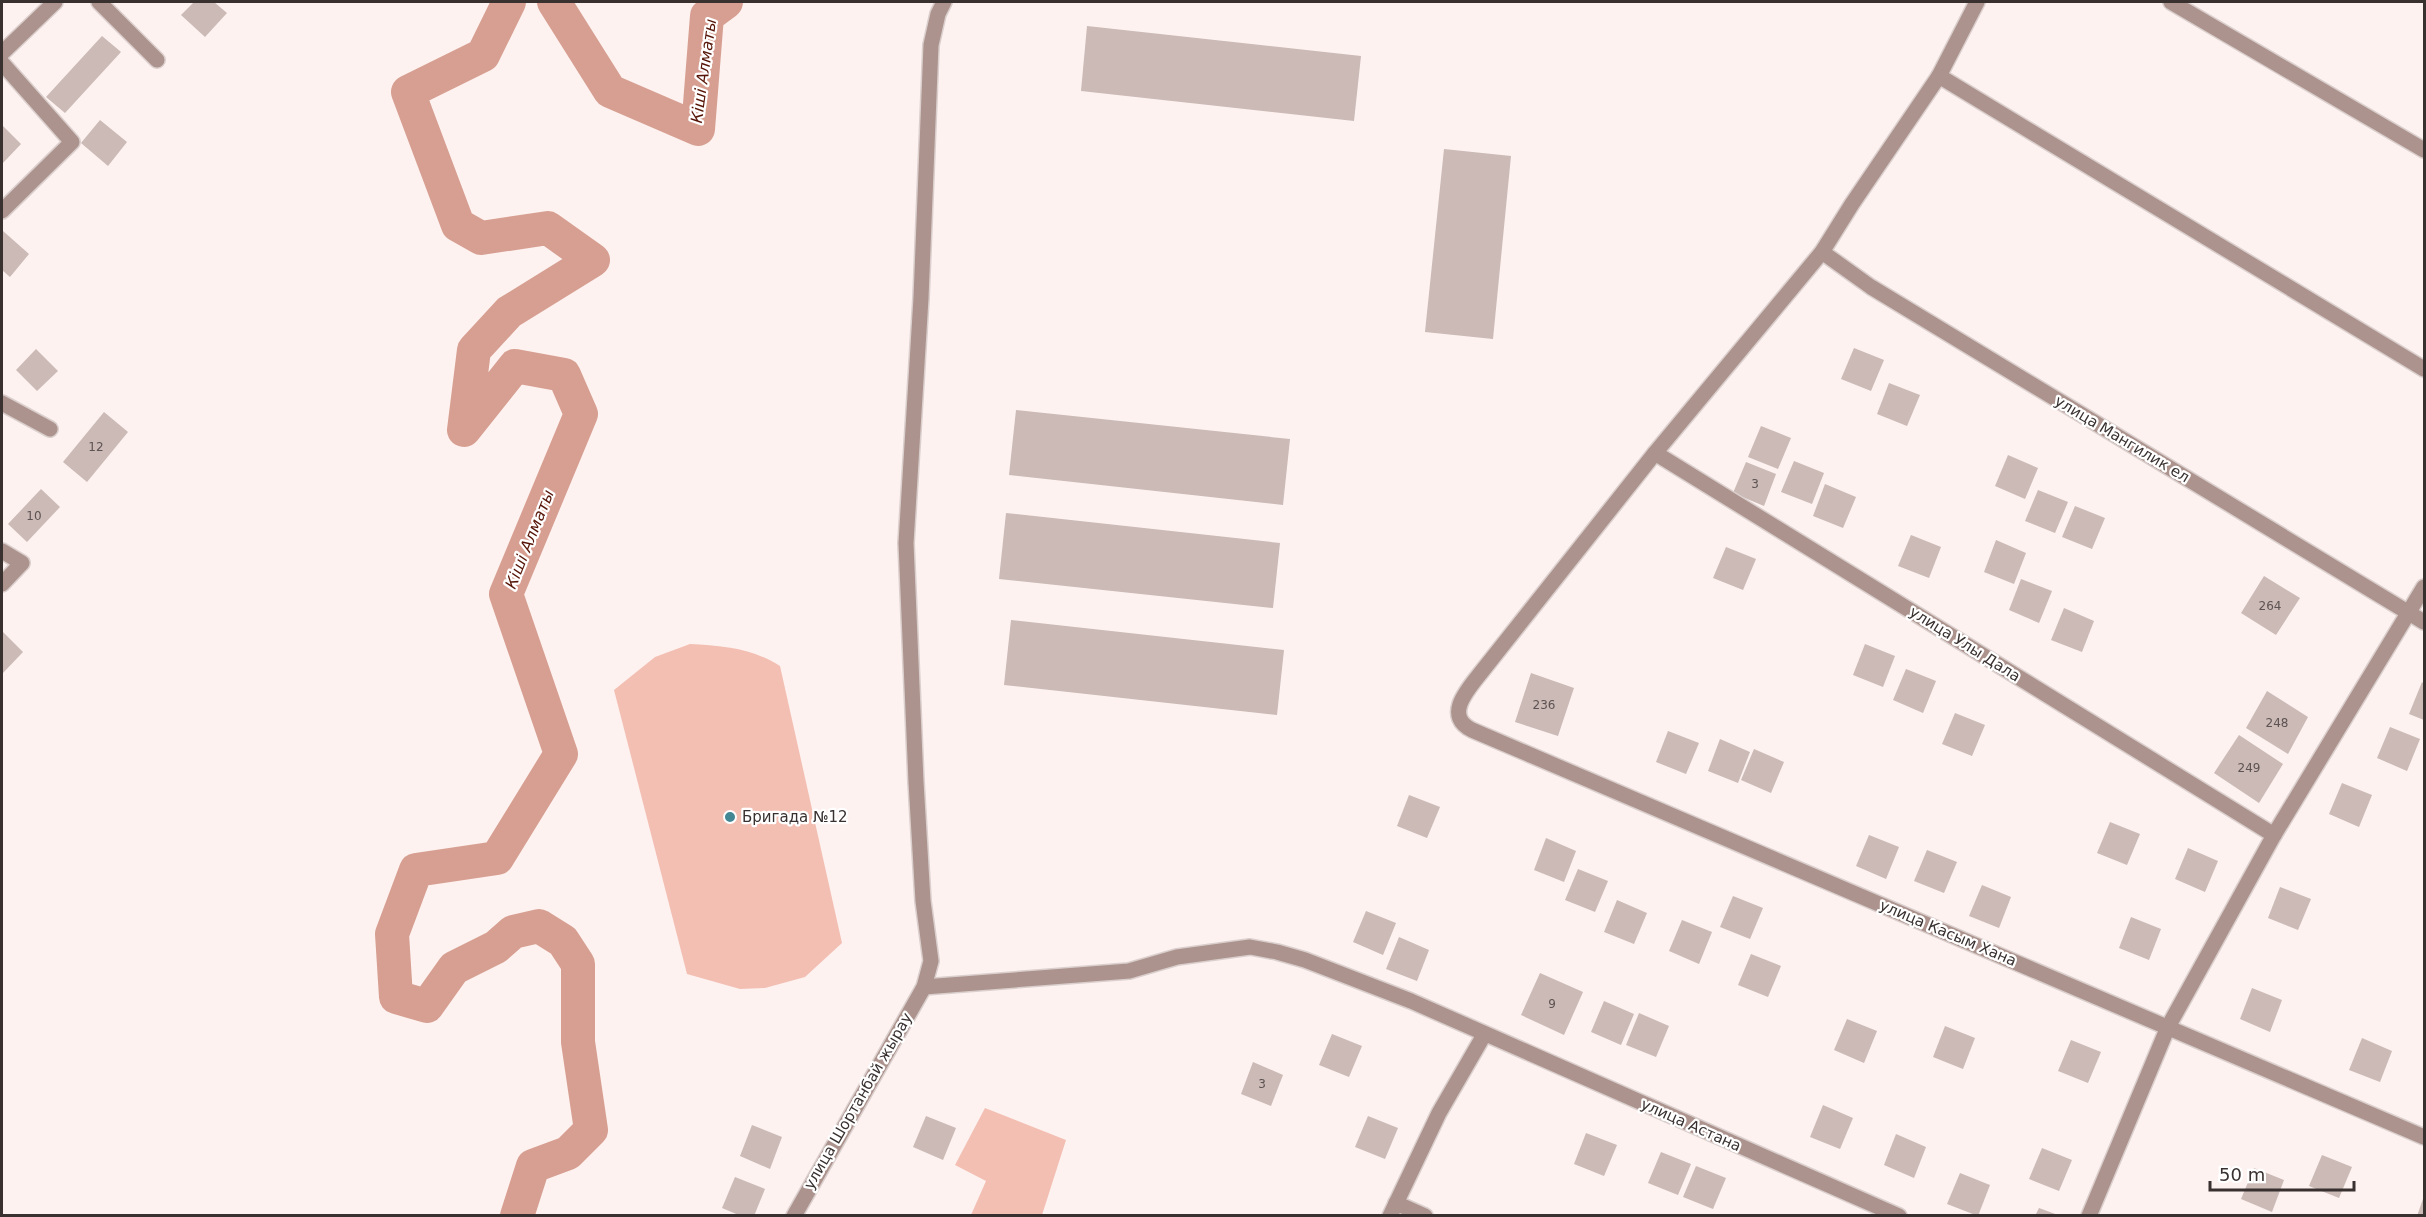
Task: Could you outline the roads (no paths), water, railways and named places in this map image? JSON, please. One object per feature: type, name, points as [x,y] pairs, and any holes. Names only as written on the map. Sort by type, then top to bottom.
[{"type":"street","points":[[2,53],[55,2]]},
{"type":"street","points":[[99,2],[156,60]]},
{"type":"street","name":"улица Шортанбай жырау","points":[[794,1215],[924,987],[931,961],[923,901],[906,543],[921,298],[931,45],[938,14],[944,2]]},
{"type":"street","points":[[1655,453],[1822,252],[1939,76],[1977,2]]},
{"type":"street","points":[[2171,2],[2424,150]]},
{"type":"street","points":[[2,63],[72,142],[2,211]]},
{"type":"street","points":[[1939,76],[2424,369]]},
{"type":"street","name":"улица Мангилик ел","points":[[1822,252],[1871,286],[2424,622]]},
{"type":"street","points":[[2,403],[50,429]]},
{"type":"street","name":"улица Касым Хана","points":[[1655,453],[1462,696],[1458,715],[1462,725],[2424,1137]]},
{"type":"street","name":"улица Улы Дала","points":[[1655,453],[2274,835]]},
{"type":"street","points":[[2,552],[22,563],[2,584]]},
{"type":"street","points":[[2089,1215],[2168,1027],[2274,835],[2424,587]]},
{"type":"street","name":"улица Астана","points":[[924,987],[1129,971],[1177,957],[1250,947],[1277,952],[1305,960],[1411,1000],[1484,1035],[1899,1215]]},
{"type":"street","points":[[1425,1215],[1393,1209],[1439,1113],[1484,1035]]},
{"type":"waterway","name":"Кіші Алматы","points":[[509,2],[483,55],[408,92],[458,225],[481,238],[548,228],[593,260],[509,312],[474,350],[464,430],[515,366],[564,375],[581,414],[506,594],[561,754],[497,858],[416,870],[392,934],[396,997],[427,1006],[454,968],[496,947],[513,932],[539,926],[563,941],[578,964],[578,1042],[591,1130],[568,1153],[533,1166],[517,1216]]},
{"type":"waterway","name":"Кіші Алматы","points":[[554,2],[610,91],[698,129],[707,16],[726,2]]},
{"type":"place","name":"Бригада №12","points":[[730,817]]}]
